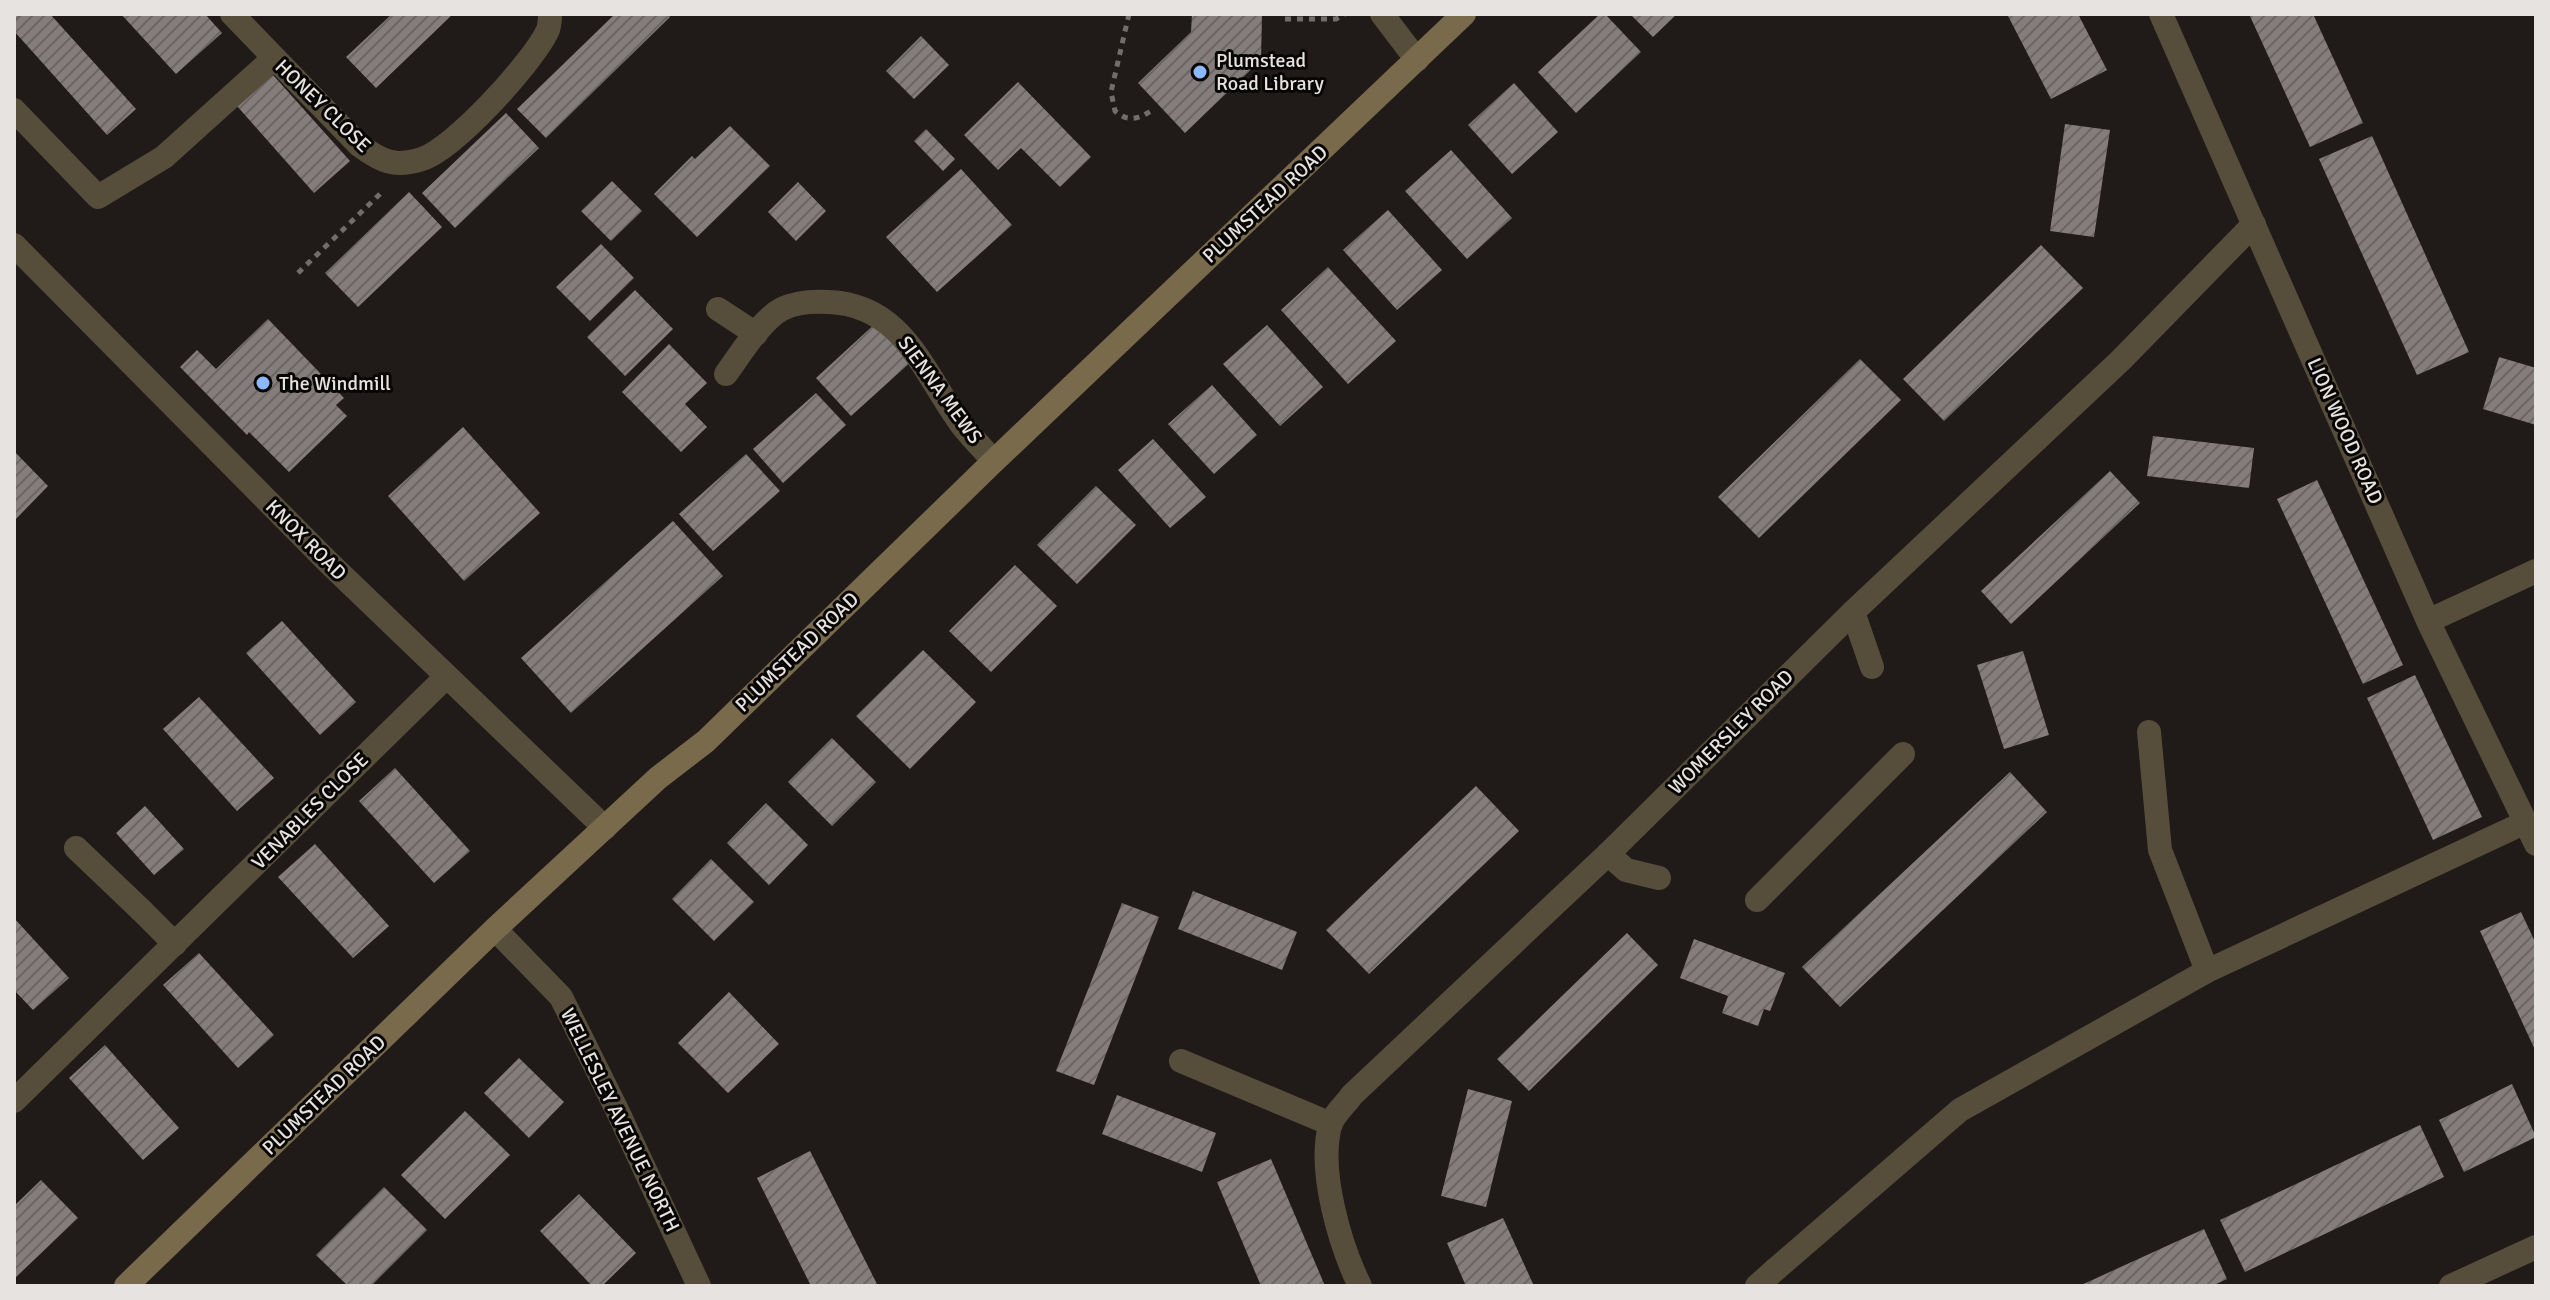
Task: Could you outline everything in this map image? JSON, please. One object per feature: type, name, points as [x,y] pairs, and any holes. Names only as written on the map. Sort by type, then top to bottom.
[{"type":"main road","name":"PLUMSTEAD ROAD","points":[[126,1286],[495,929],[658,778],[706,741],[994,461],[1464,14]]},
{"type":"street","name":"HONEY CLOSE","points":[[232,14],[359,145],[382,162],[404,163],[424,159],[446,145],[479,115],[533,53],[549,29],[550,14]]},
{"type":"street","points":[[1382,14],[1417,60]]},
{"type":"street","name":"LION WOOD ROAD","points":[[2161,14],[2428,621],[2531,833]]},
{"type":"street","points":[[14,110],[98,197],[164,157],[274,58]]},
{"type":"street","name":"WOMERSLEY ROAD","points":[[1331,1124],[1352,1095],[1608,854],[1853,612],[2121,360],[2254,224]]},
{"type":"street","name":"KNOX ROAD","points":[[14,245],[327,561],[605,828]]},
{"type":"street","name":"SIENNA MEWS","points":[[726,374],[756,334],[781,310],[813,301],[843,302],[868,309],[897,331],[919,357],[961,425],[994,461]]},
{"type":"street","points":[[718,309],[756,334]]},
{"type":"street","points":[[2428,621],[2536,571]]},
{"type":"street","points":[[1853,612],[1872,667]]},
{"type":"street","name":"VENABLES CLOSE","points":[[14,1101],[446,677]]},
{"type":"street","points":[[2149,732],[2160,850],[2207,971]]},
{"type":"street","points":[[1757,900],[1903,754]]},
{"type":"street","points":[[1757,1286],[1960,1110],[2207,971],[2531,833]]},
{"type":"street","points":[[76,848],[175,944]]},
{"type":"street","points":[[1608,854],[1626,870],[1659,878]]},
{"type":"street","name":"WELLESLEY AVENUE NORTH","points":[[495,929],[561,997],[699,1286]]},
{"type":"street","points":[[1181,1061],[1331,1124],[1326,1177],[1348,1261],[1360,1286]]},
{"type":"street","points":[[2451,1286],[2536,1247]]},
{"type":"path","points":[[1129,14],[1111,92],[1115,111],[1124,119],[1133,120],[1154,109]]},
{"type":"path","points":[[1285,19],[1336,19],[1345,14]]},
{"type":"path","points":[[298,273],[381,193],[382,162]]},
{"type":"building","points":[[14,14],[50,14],[136,109],[107,135],[14,31]]},
{"type":"building","points":[[121,14],[205,14],[222,33],[176,74]]},
{"type":"building","points":[[392,14],[453,14],[376,88],[346,57]]},
{"type":"building","points":[[615,14],[668,14],[670,17],[546,138],[517,109]]},
{"type":"building","name":"Plumstead Road Library","points":[[1192,14],[1262,14],[1261,60],[1185,133],[1138,83],[1191,32]]},
{"type":"building","points":[[1600,14],[1605,14],[1641,52],[1576,113],[1538,72]]},
{"type":"building","points":[[1630,14],[1677,14],[1653,37]]},
{"type":"building","points":[[2007,14],[2078,14],[2107,70],[2051,99]]},
{"type":"building","points":[[2249,14],[2313,14],[2363,123],[2310,147]]},
{"type":"building","points":[[921,36],[949,65],[914,99],[886,71]]},
{"type":"building","points":[[273,75],[350,161],[314,193],[237,106]]},
{"type":"building","points":[[1018,82],[1091,157],[1060,187],[1021,148],[998,170],[964,135]]},
{"type":"building","points":[[1514,83],[1558,132],[1512,174],[1468,125]]},
{"type":"building","points":[[506,113],[539,148],[455,228],[422,193]]},
{"type":"building","points":[[2065,124],[2110,130],[2094,237],[2050,231]]},
{"type":"building","points":[[730,126],[770,166],[697,237],[654,194],[692,156],[695,159]]},
{"type":"building","points":[[926,129],[955,159],[943,171],[914,141]]},
{"type":"building","points":[[2372,136],[2469,352],[2417,375],[2319,159]]},
{"type":"building","points":[[1451,150],[1512,218],[1467,259],[1405,191]]},
{"type":"building","points":[[961,169],[1012,225],[937,292],[886,237]]},
{"type":"building","points":[[612,181],[642,211],[611,241],[581,211]]},
{"type":"building","points":[[798,182],[826,211],[796,241],[768,212]]},
{"type":"building","points":[[409,192],[442,227],[358,307],[325,273]]},
{"type":"building","points":[[1388,210],[1442,270],[1397,310],[1343,250]]},
{"type":"building","points":[[601,244],[634,278],[590,321],[556,287]]},
{"type":"building","points":[[2041,245],[2083,288],[1944,421],[1903,379]]},
{"type":"building","points":[[1328,267],[1396,341],[1348,384],[1281,310]]},
{"type":"building","points":[[635,290],[673,329],[625,376],[587,337]]},
{"type":"building","name":"The Windmill","points":[[268,319],[344,398],[336,405],[347,416],[289,472],[249,432],[247,435],[180,367],[197,350],[216,369]]},
{"type":"building","points":[[878,321],[913,360],[851,416],[816,378]]},
{"type":"building","points":[[1267,325],[1323,387],[1280,426],[1223,364]]},
{"type":"building","points":[[669,344],[707,383],[685,404],[707,427],[681,452],[622,392]]},
{"type":"building","points":[[2499,357],[2536,368],[2536,425],[2483,409]]},
{"type":"building","points":[[1860,359],[1901,400],[1759,538],[1718,497]]},
{"type":"building","points":[[1212,385],[1257,435],[1214,474],[1168,424]]},
{"type":"building","points":[[816,393],[846,425],[783,483],[753,449]]},
{"type":"building","points":[[463,427],[540,513],[464,581],[388,496]]},
{"type":"building","points":[[2153,436],[2254,448],[2249,488],[2147,476]]},
{"type":"building","points":[[1153,439],[1206,497],[1170,528],[1118,470]]},
{"type":"building","points":[[14,451],[48,486],[14,521]]},
{"type":"building","points":[[746,454],[780,491],[713,551],[679,514]]},
{"type":"building","points":[[2110,471],[2140,503],[2011,624],[1981,591]]},
{"type":"building","points":[[2317,480],[2403,665],[2363,684],[2277,499]]},
{"type":"building","points":[[1096,486],[1136,525],[1077,584],[1037,545]]},
{"type":"building","points":[[673,521],[723,576],[571,713],[521,658]]},
{"type":"building","points":[[1015,565],[1057,606],[991,672],[949,631]]},
{"type":"building","points":[[282,621],[356,702],[320,735],[246,653]]},
{"type":"building","points":[[923,650],[976,702],[910,769],[856,716]]},
{"type":"building","points":[[2023,651],[2049,735],[2004,749],[1977,665]]},
{"type":"building","points":[[2415,675],[2482,817],[2433,840],[2367,698]]},
{"type":"building","points":[[199,697],[274,778],[237,811],[163,729]]},
{"type":"building","points":[[832,738],[876,782],[832,826],[788,782]]},
{"type":"building","points":[[395,768],[470,851],[434,883],[359,801]]},
{"type":"building","points":[[2010,772],[2047,812],[1840,1007],[1802,967]]},
{"type":"building","points":[[1476,786],[1519,831],[1369,974],[1326,930]]},
{"type":"building","points":[[766,803],[808,845],[769,885],[727,843]]},
{"type":"building","points":[[145,806],[184,849],[154,875],[116,833]]},
{"type":"building","points":[[315,844],[389,926],[353,958],[278,877]]},
{"type":"building","points":[[711,859],[754,902],[714,941],[672,899]]},
{"type":"building","points":[[1193,891],[1297,932],[1282,970],[1178,929]]},
{"type":"building","points":[[1122,903],[1159,917],[1094,1085],[1056,1071]]},
{"type":"building","points":[[2521,912],[2536,944],[2536,1052],[2480,931]]},
{"type":"building","points":[[14,918],[69,978],[33,1010],[14,990]]},
{"type":"building","points":[[1627,933],[1658,965],[1529,1091],[1497,1059]]},
{"type":"building","points":[[1694,939],[1785,973],[1770,1011],[1764,1009],[1758,1026],[1722,1013],[1728,996],[1680,978]]},
{"type":"building","points":[[199,953],[274,1035],[238,1068],[163,985]]},
{"type":"building","points":[[729,992],[779,1044],[728,1093],[678,1043]]},
{"type":"building","points":[[105,1045],[179,1128],[143,1160],[69,1078]]},
{"type":"building","points":[[519,1058],[564,1102],[529,1138],[484,1093]]},
{"type":"building","points":[[2512,1084],[2536,1137],[2464,1172],[2439,1120]]},
{"type":"building","points":[[1468,1089],[1512,1101],[1486,1207],[1441,1196]]},
{"type":"building","points":[[1117,1095],[1216,1133],[1202,1172],[1102,1134]]},
{"type":"building","points":[[465,1111],[510,1155],[445,1219],[401,1175]]},
{"type":"building","points":[[2420,1125],[2444,1177],[2245,1272],[2220,1220]]},
{"type":"building","points":[[810,1151],[878,1286],[811,1286],[757,1178]]},
{"type":"building","points":[[1271,1159],[1325,1286],[1261,1286],[1217,1182]]},
{"type":"building","points":[[41,1180],[78,1218],[14,1279],[14,1206]]},
{"type":"building","points":[[384,1187],[427,1230],[371,1286],[348,1286],[316,1255]]},
{"type":"building","points":[[579,1194],[636,1253],[602,1286],[592,1286],[540,1231]]},
{"type":"building","points":[[1503,1218],[1534,1286],[1466,1286],[1447,1243]]},
{"type":"building","points":[[2204,1229],[2227,1279],[2212,1286],[2079,1286]]},
{"type":"place","name":"Plumstead Road Library","points":[[1200,72]]},
{"type":"place","name":"The Windmill","points":[[263,383]]}]
